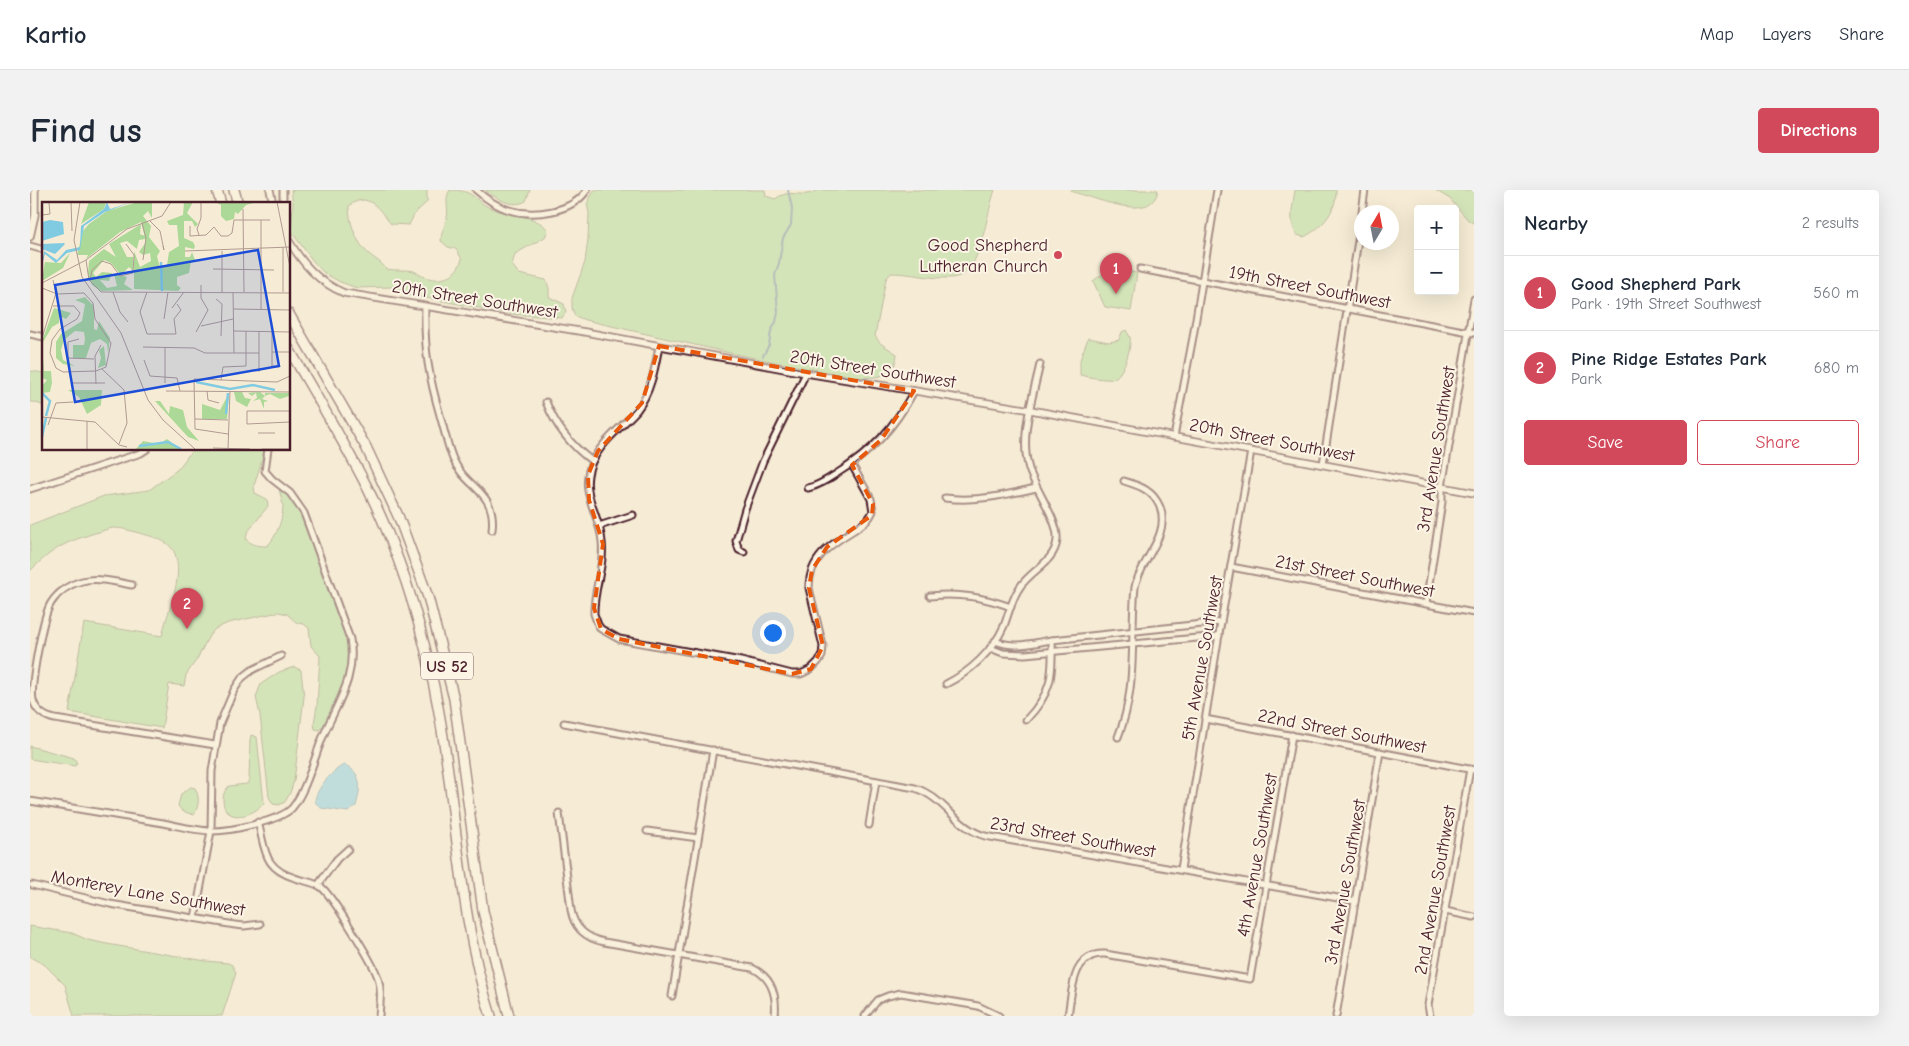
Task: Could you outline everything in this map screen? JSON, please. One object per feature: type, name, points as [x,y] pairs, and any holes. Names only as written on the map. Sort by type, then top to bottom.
[{"type":"highway","name":"US 52","points":[[290,316],[370,455],[399,518],[428,597],[454,699],[483,911],[509,1016]]},
{"type":"highway","name":"US 52","points":[[290,350],[368,489],[403,574],[431,674],[472,948],[491,1016]]},
{"type":"street","points":[[30,237],[35,215],[35,190]]},
{"type":"street","points":[[476,190],[495,204],[510,210],[525,212],[556,210],[571,204],[583,196],[587,190]]},
{"type":"street","points":[[1174,437],[1217,190]]},
{"type":"street","points":[[1364,205],[1366,190]]},
{"type":"street","name":"20th Street Southwest","points":[[290,242],[308,269],[330,287],[344,293],[659,346],[806,374],[1031,410],[1474,493]]},
{"type":"street","points":[[1323,464],[1356,250]]},
{"type":"street","name":"19th Street Southwest","points":[[1140,269],[1471,332]]},
{"type":"street","name":"3rd Avenue Southwest","points":[[1426,603],[1442,502],[1442,487],[1471,332],[1474,299]]},
{"type":"street","points":[[425,307],[427,364],[450,452],[458,468],[490,503],[493,514],[492,530]]},
{"type":"street","points":[[659,346],[653,376],[642,403],[592,461],[587,481],[588,494],[599,526],[603,552],[594,614],[598,625],[606,633],[619,639],[636,643],[741,660],[792,674],[801,674],[811,669],[818,662],[823,650],[823,640],[809,588],[809,579],[814,564],[827,547],[866,522],[873,511],[871,499],[852,465]]},
{"type":"street","points":[[946,684],[968,671],[996,641],[1020,588],[1029,576],[1051,556],[1057,543],[1055,526],[1029,471],[1025,445],[1026,431],[1040,364]]},
{"type":"street","points":[[744,552],[739,550],[736,541],[750,494],[766,453],[806,374]]},
{"type":"street","points":[[808,488],[852,465],[881,440],[905,408],[914,391]]},
{"type":"street","points":[[546,402],[551,415],[564,436],[592,461]]},
{"type":"street","points":[[30,489],[146,450]]},
{"type":"street","points":[[30,801],[211,831],[231,829],[258,822],[283,814],[293,807],[348,681],[352,656],[350,639],[304,513],[290,493],[265,471],[268,450]]},
{"type":"street","name":"5th Avenue Southwest","points":[[1181,869],[1218,636],[1251,451]]},
{"type":"street","points":[[1118,737],[1130,695],[1136,578],[1160,534],[1162,516],[1158,502],[1149,491],[1139,485],[1124,481]]},
{"type":"street","points":[[944,498],[958,500],[984,499],[1036,488]]},
{"type":"street","points":[[599,526],[633,515]]},
{"type":"street","name":"21st Street Southwest","points":[[1231,567],[1474,613]]},
{"type":"street","points":[[132,585],[101,580],[82,581],[65,589],[55,598],[49,608],[43,626],[33,688],[35,705],[42,714],[55,720],[215,745]]},
{"type":"street","points":[[930,596],[950,594],[973,596],[1011,607]]},
{"type":"street","points":[[996,641],[1015,646],[1052,640],[1221,622]]},
{"type":"street","points":[[990,648],[997,652],[1013,654],[1218,636]]},
{"type":"street","points":[[1026,720],[1042,702],[1049,687],[1053,670],[1052,640]]},
{"type":"street","points":[[195,918],[211,831],[212,771],[215,745],[224,713],[242,678],[252,670],[281,656]]},
{"type":"street","name":"22nd Street Southwest","points":[[1206,719],[1472,770]]},
{"type":"street","name":"23rd Street Southwest","points":[[564,723],[915,788],[931,794],[965,827],[985,836],[1355,901]]},
{"type":"street","name":"4th Avenue Southwest","points":[[1068,1016],[1078,969],[1082,962],[1097,955],[1105,954],[1250,979],[1292,735]]},
{"type":"street","points":[[672,996],[713,750]]},
{"type":"street","name":"3rd Avenue Southwest","points":[[1336,1016],[1380,752]]},
{"type":"street","name":"2nd Avenue Southwest","points":[[1430,1016],[1428,1005],[1472,770]]},
{"type":"street","points":[[869,825],[876,781]]},
{"type":"street","points":[[558,813],[571,910],[579,929],[596,940],[742,965],[757,970],[768,980],[772,988],[776,1003],[774,1016]]},
{"type":"street","points":[[258,822],[268,862],[273,868],[286,875],[318,885],[332,898],[378,978],[381,995],[379,1016]]},
{"type":"street","points":[[648,831],[698,838]]},
{"type":"street","points":[[318,885],[337,859],[348,849]]},
{"type":"street","name":"Monterey Lane Southwest","points":[[32,885],[110,904],[244,926],[260,924]]},
{"type":"street","points":[[1446,911],[1474,917]]},
{"type":"street","points":[[865,1016],[878,1000],[901,994],[978,1006],[999,1016]]},
{"type":"highlighted area","points":[[659,346],[914,391],[881,440],[852,465],[873,504],[872,515],[827,547],[812,570],[809,588],[823,646],[811,669],[792,674],[619,639],[601,629],[594,608],[603,544],[589,500],[588,475],[598,451],[642,403]]},
{"type":"green space","points":[[291,190],[427,190],[427,202],[415,213],[409,225],[391,224],[378,208],[368,201],[362,200],[349,206],[349,212],[351,224],[361,246],[386,269],[414,271],[431,279],[448,277],[453,274],[462,259],[456,249],[448,247],[441,241],[447,218],[447,197],[450,190],[465,192],[498,211],[537,221],[548,230],[545,237],[515,254],[512,265],[519,274],[546,280],[549,288],[549,297],[564,304],[566,312],[562,318],[511,314],[405,294],[392,287],[357,288],[340,282],[324,273],[291,231],[293,204]]},
{"type":"green space","points":[[485,190],[530,190],[526,201],[515,204],[504,202]]},
{"type":"green space","points":[[594,190],[765,190],[766,196],[775,199],[787,194],[808,194],[819,190],[995,190],[982,241],[970,268],[966,272],[950,278],[891,273],[886,279],[875,336],[880,343],[897,354],[896,362],[893,368],[884,375],[857,378],[730,353],[585,320],[575,316],[572,308],[572,298],[585,262],[589,213],[587,204]]},
{"type":"green space","points":[[1071,190],[1158,190],[1153,200],[1145,206],[1134,207],[1121,206],[1072,192]]},
{"type":"green space","points":[[1295,190],[1336,190],[1334,205],[1327,218],[1317,229],[1304,237],[1297,235],[1293,225],[1292,213]]},
{"type":"green space","points":[[1435,190],[1474,190],[1474,223],[1469,221],[1459,209],[1459,205],[1455,205],[1450,199]]},
{"type":"green space","points":[[1111,268],[1137,273],[1131,311],[1105,307],[1093,281]]},
{"type":"green space","points":[[1126,330],[1130,337],[1130,347],[1126,361],[1116,377],[1105,379],[1080,375],[1080,360],[1088,338],[1109,342],[1119,340],[1122,332]]},
{"type":"green space","points":[[30,371],[42,373],[42,405],[30,402]]},
{"type":"green space","points":[[192,450],[265,450],[254,486],[255,493],[267,499],[268,506],[247,533],[246,539],[251,543],[267,546],[274,538],[282,516],[283,505],[279,489],[283,485],[292,490],[308,515],[345,618],[348,647],[348,664],[342,690],[330,717],[319,730],[315,729],[314,723],[320,656],[311,646],[309,628],[304,624],[297,623],[287,614],[279,612],[228,623],[215,629],[186,675],[184,686],[169,684],[162,728],[69,712],[84,623],[162,636],[176,584],[177,564],[175,554],[171,547],[155,538],[114,528],[67,543],[46,557],[30,571],[30,525],[104,496],[149,490],[178,469]]},
{"type":"green space","points":[[294,667],[301,670],[304,697],[294,781],[285,802],[279,805],[273,804],[269,797],[260,715],[256,697],[261,684],[279,672]]},
{"type":"green space","points":[[251,735],[257,737],[264,803],[254,812],[240,816],[234,815],[228,813],[225,808],[223,796],[229,786],[247,784],[249,780]]},
{"type":"green space","points":[[30,746],[74,758],[77,763],[75,766],[30,759]]},
{"type":"green space","points":[[191,787],[197,791],[198,798],[198,805],[194,815],[182,811],[178,806],[181,794]]},
{"type":"green space","points":[[30,926],[72,933],[88,940],[107,944],[228,963],[232,965],[236,973],[222,1016],[74,1016],[65,985],[45,965],[30,957]]},
{"type":"water","points":[[345,765],[358,777],[359,793],[356,806],[348,812],[321,808],[315,802],[321,786],[336,770]]},
{"type":"waterway","points":[[763,356],[769,345],[771,331],[776,322],[778,312],[775,275],[783,238],[791,225],[792,208],[788,190]]},
{"type":"place","name":"Good Shepherd Lutheran Church","points":[[1058,255]]},
{"type":"place","name":"Good Shepherd Park","points":[[1116,294]]},
{"type":"place","name":"Pine Ridge Estates Park","points":[[187,629]]}]
